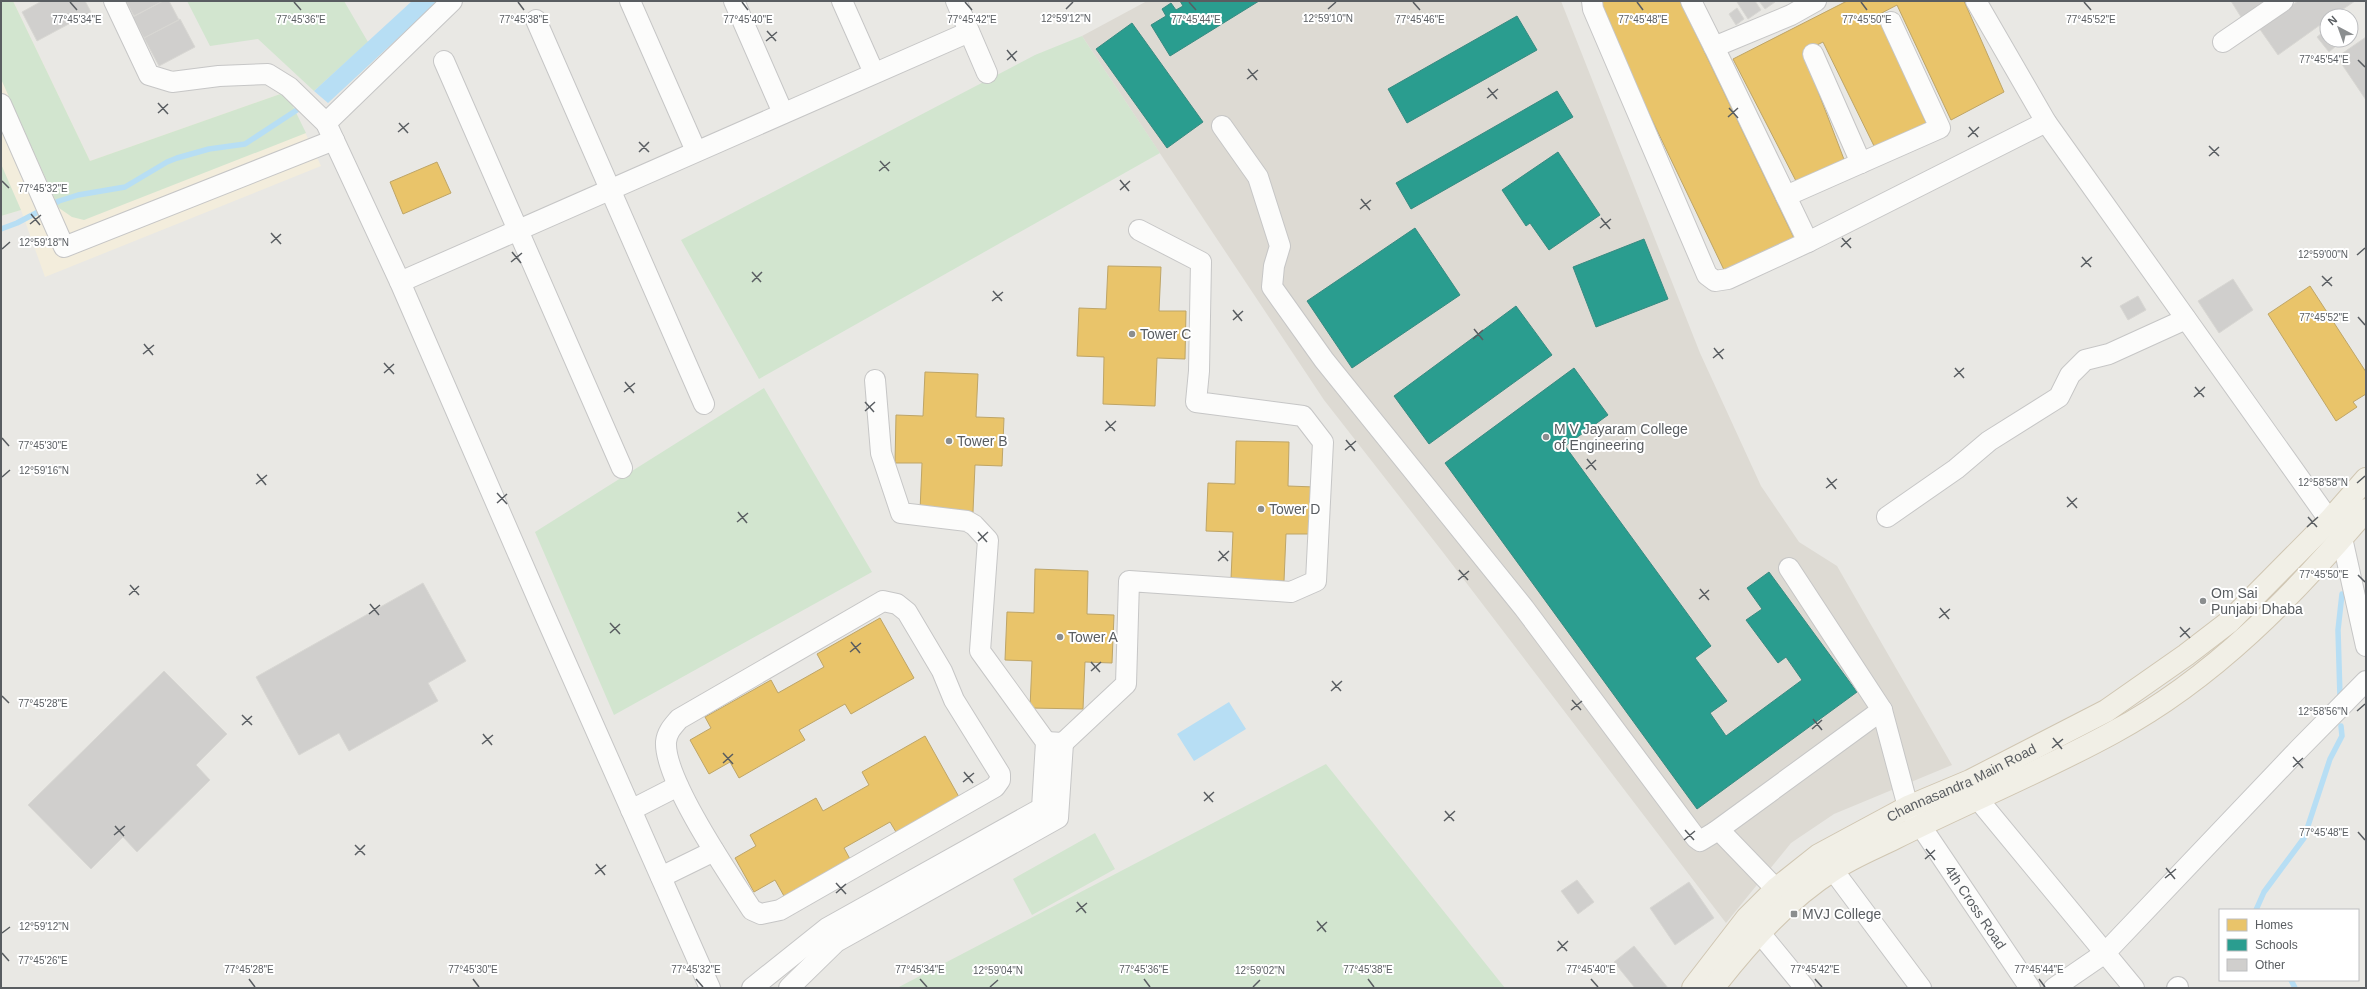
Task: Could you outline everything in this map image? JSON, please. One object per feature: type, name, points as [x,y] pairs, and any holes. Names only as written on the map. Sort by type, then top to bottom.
[{"type":"main road","name":"Channasandra Main Road","points":[[1713,988],[1776,889],[1819,855],[1908,807],[1970,781],[2106,711],[2192,651],[2229,622],[2330,520],[2366,479]]},
{"type":"main road","name":"Channasandra Main Road","points":[[1693,988],[1753,925],[1783,910],[1833,870],[1919,826],[2115,732],[2163,702],[2208,670],[2246,639],[2342,538],[2366,510]]},
{"type":"main road","points":[[2192,651],[2208,670]]},
{"type":"street","points":[[114,1],[149,75],[172,82],[219,76],[268,74],[289,87],[320,120],[400,282],[710,988]]},
{"type":"street","points":[[1,104],[64,246],[320,120],[452,1]]},
{"type":"street","points":[[630,1],[696,151]]},
{"type":"street","points":[[734,1],[783,113]]},
{"type":"street","points":[[842,1],[874,73]]},
{"type":"street","points":[[956,1],[988,74]]},
{"type":"street","points":[[1592,1],[1596,16],[1707,275],[1715,281],[1728,279],[1808,242],[2046,122]]},
{"type":"street","points":[[1691,1],[1808,242]]},
{"type":"street","points":[[1714,46],[1790,14],[1816,1]]},
{"type":"street","points":[[1976,1],[2046,122],[2342,538],[2366,646]]},
{"type":"street","points":[[2223,42],[2283,1]]},
{"type":"street","points":[[536,20],[704,404]]},
{"type":"street","points":[[1786,196],[1940,128],[1891,22]]},
{"type":"street","points":[[400,282],[517,229],[969,32]]},
{"type":"street","points":[[1813,54],[1861,163]]},
{"type":"street","points":[[444,61],[622,468]]},
{"type":"street","points":[[1222,126],[1258,177],[1280,246],[1274,266],[1272,287],[1324,360],[1524,608],[1696,838],[1700,841],[1715,832],[1882,710]]},
{"type":"street","points":[[752,988],[827,928],[1042,808],[1055,742],[1126,684],[1129,581],[1291,592],[1316,581],[1323,442],[1303,416],[1196,402],[1199,372],[1200,262],[1139,230]]},
{"type":"street","points":[[1887,517],[1956,469],[1989,441],[2059,397],[2070,375],[2085,360],[2109,354],[2186,319]]},
{"type":"street","points":[[788,988],[836,942],[1058,818],[1055,742],[980,651],[988,540],[974,525],[967,521],[901,513],[881,453],[875,380]]},
{"type":"street","name":"4th Cross Road","points":[[1789,568],[1882,710],[1908,807],[1919,826],[2030,988]]},
{"type":"street","points":[[883,602],[897,604],[907,612],[942,671],[954,700],[1000,774],[1000,780],[996,786],[780,910],[772,913],[761,914],[752,910],[714,851],[678,786],[670,766],[666,743],[670,731],[680,719],[883,602]]},
{"type":"street","points":[[2054,988],[2105,953],[2299,749],[2366,681]]},
{"type":"street","points":[[631,810],[678,786]]},
{"type":"street","points":[[1977,798],[2134,988]]},
{"type":"street","points":[[1715,832],[1720,831],[1776,889]]},
{"type":"street","points":[[661,877],[714,851]]},
{"type":"street","points":[[1833,870],[1921,988]]},
{"type":"street","points":[[1753,925],[1805,988]]},
{"type":"shaded area","points":[[1,1],[13,1],[90,161],[286,92],[321,166],[45,277],[21,210],[1,216]]},
{"type":"shaded area","name":"M V Jayaram College of Engineering","points":[[1147,1],[1561,1],[1700,353],[1761,486],[1799,542],[1837,566],[1952,765],[1834,814],[1791,843],[1726,923],[1442,551],[1324,400],[1082,36]]},
{"type":"green space","points":[[1,1],[13,1],[90,161],[286,92],[306,133],[84,220],[72,217],[59,208],[1,79]]},
{"type":"green space","points":[[187,1],[344,1],[368,42],[314,91],[258,39],[210,46]]},
{"type":"green space","points":[[1082,36],[1160,153],[759,379],[681,240],[1035,55]]},
{"type":"green space","points":[[1,164],[21,210],[1,216]]},
{"type":"green space","points":[[764,388],[872,572],[614,715],[535,532]]},
{"type":"green space","points":[[1326,764],[1505,988],[897,988]]},
{"type":"green space","points":[[1095,833],[1115,869],[1032,915],[1013,879]]},
{"type":"water","points":[[412,1],[438,1],[328,103],[314,91]]},
{"type":"water","points":[[1229,702],[1246,729],[1194,761],[1177,734]]},
{"type":"building: Homes","points":[[1595,1],[1680,1],[1794,238],[1725,272]]},
{"type":"building: Homes","points":[[1847,1],[1964,1],[2004,92],[1951,120],[1897,5],[1878,15],[1928,127],[1877,152],[1823,42],[1803,52],[1845,162],[1796,181],[1733,59]]},
{"type":"building: Homes","points":[[437,162],[451,193],[403,214],[390,182]]},
{"type":"building: Homes","name":"Tower C","points":[[1108,266],[1161,267],[1159,311],[1186,311],[1185,359],[1157,358],[1155,406],[1103,404],[1104,357],[1077,356],[1079,308],[1106,309]]},
{"type":"building: Homes","points":[[2310,286],[2366,372],[2366,394],[2353,402],[2357,407],[2336,421],[2268,314]]},
{"type":"building: Homes","name":"Tower B","points":[[925,372],[978,374],[976,417],[1004,418],[1002,466],[975,465],[973,512],[920,511],[922,463],[895,463],[896,415],[923,416]]},
{"type":"building: Homes","name":"Tower D","points":[[1236,441],[1289,442],[1288,486],[1315,487],[1313,534],[1286,534],[1284,581],[1231,579],[1233,532],[1206,531],[1208,483],[1235,484]]},
{"type":"building: Homes","name":"Tower A","points":[[1035,569],[1088,571],[1087,614],[1114,615],[1112,663],[1085,662],[1083,709],[1030,708],[1032,661],[1005,660],[1007,612],[1034,613]]},
{"type":"building: Homes","points":[[880,618],[914,678],[851,714],[845,704],[799,730],[805,740],[739,778],[730,762],[709,774],[690,740],[711,728],[705,717],[771,680],[778,693],[824,667],[817,654]]},
{"type":"building: Homes","points":[[925,736],[959,797],[896,832],[890,822],[844,848],[850,859],[784,896],[775,880],[754,892],[735,858],[756,846],[750,835],[816,798],[823,811],[869,785],[862,772]]},
{"type":"building: Schools","points":[[1180,1],[1259,1],[1170,56],[1151,25],[1166,16],[1162,9],[1171,3],[1176,10],[1183,6]]},
{"type":"building: Schools","points":[[1517,16],[1537,50],[1407,123],[1388,89]]},
{"type":"building: Schools","points":[[1132,23],[1203,122],[1167,148],[1096,49]]},
{"type":"building: Schools","points":[[1557,91],[1573,117],[1411,209],[1396,183]]},
{"type":"building: Schools","points":[[1558,152],[1600,215],[1549,250],[1530,223],[1526,226],[1502,190]]},
{"type":"building: Schools","points":[[1415,228],[1460,295],[1352,368],[1307,301]]},
{"type":"building: Schools","points":[[1644,239],[1668,299],[1596,327],[1573,267]]},
{"type":"building: Schools","points":[[1516,306],[1552,355],[1429,444],[1394,396]]},
{"type":"building: Schools","points":[[1574,368],[1608,415],[1565,446],[1711,646],[1695,658],[1727,701],[1710,713],[1726,736],[1802,680],[1786,657],[1778,663],[1746,620],[1762,609],[1747,588],[1769,572],[1857,692],[1697,809],[1445,463]]},
{"type":"building: Other","points":[[42,1],[85,1],[91,12],[37,41],[22,12]]},
{"type":"building: Other","points":[[126,1],[163,1],[134,16]]},
{"type":"building: Other","points":[[163,1],[169,1],[179,20],[144,38],[133,17]]},
{"type":"building: Other","points":[[1755,1],[1761,10],[1748,19],[1737,2]]},
{"type":"building: Other","points":[[1759,1],[1774,1],[1775,2],[1765,9]]},
{"type":"building: Other","points":[[2231,1],[2265,1],[2241,17]]},
{"type":"building: Other","points":[[2298,1],[2355,1],[2345,8],[2319,8],[2319,26],[2278,55],[2259,28]]},
{"type":"building: Other","points":[[1737,8],[1744,19],[1736,25],[1729,14]]},
{"type":"building: Other","points":[[180,19],[195,47],[159,66],[144,38]]},
{"type":"building: Other","points":[[2366,37],[2366,100],[2337,57],[2350,48],[2359,48],[2359,42]]},
{"type":"building: Other","points":[[2326,48],[2334,48],[2329,52]]},
{"type":"building: Other","points":[[2233,279],[2253,310],[2219,333],[2198,301]]},
{"type":"building: Other","points":[[2138,296],[2146,310],[2128,320],[2120,306]]},
{"type":"building: Other","points":[[423,583],[466,661],[428,683],[438,701],[349,751],[339,733],[299,755],[256,677]]},
{"type":"building: Other","points":[[164,671],[227,734],[196,765],[210,780],[137,852],[123,837],[91,869],[28,805]]},
{"type":"building: Other","points":[[1577,880],[1594,902],[1578,914],[1561,891]]},
{"type":"building: Other","points":[[1689,882],[1714,918],[1675,945],[1650,908]]},
{"type":"building: Other","points":[[1634,946],[1668,988],[1635,988],[1614,962]]},
{"type":"waterway","points":[[1,229],[17,223],[59,201],[78,195],[125,187],[167,162],[177,158],[209,149],[245,144],[303,106]]},
{"type":"waterway","points":[[2340,697],[2338,630],[2342,594]]},
{"type":"waterway","points":[[2256,909],[2264,892],[2304,838],[2330,759],[2342,736],[2341,726]]},
{"type":"waterway","points":[[2292,981],[2295,988]]},
{"type":"place","name":"Tower C","points":[[1132,334]]},
{"type":"place","name":"M V Jayaram College of Engineering","points":[[1546,437]]},
{"type":"place","name":"Tower B","points":[[949,441]]},
{"type":"place","name":"Tower D","points":[[1261,509]]},
{"type":"place","name":"Om Sai Punjabi Dhaba","points":[[2203,601]]},
{"type":"place","name":"Tower A","points":[[1060,637]]},
{"type":"place","name":"MVJ College","points":[[1794,914]]}]
